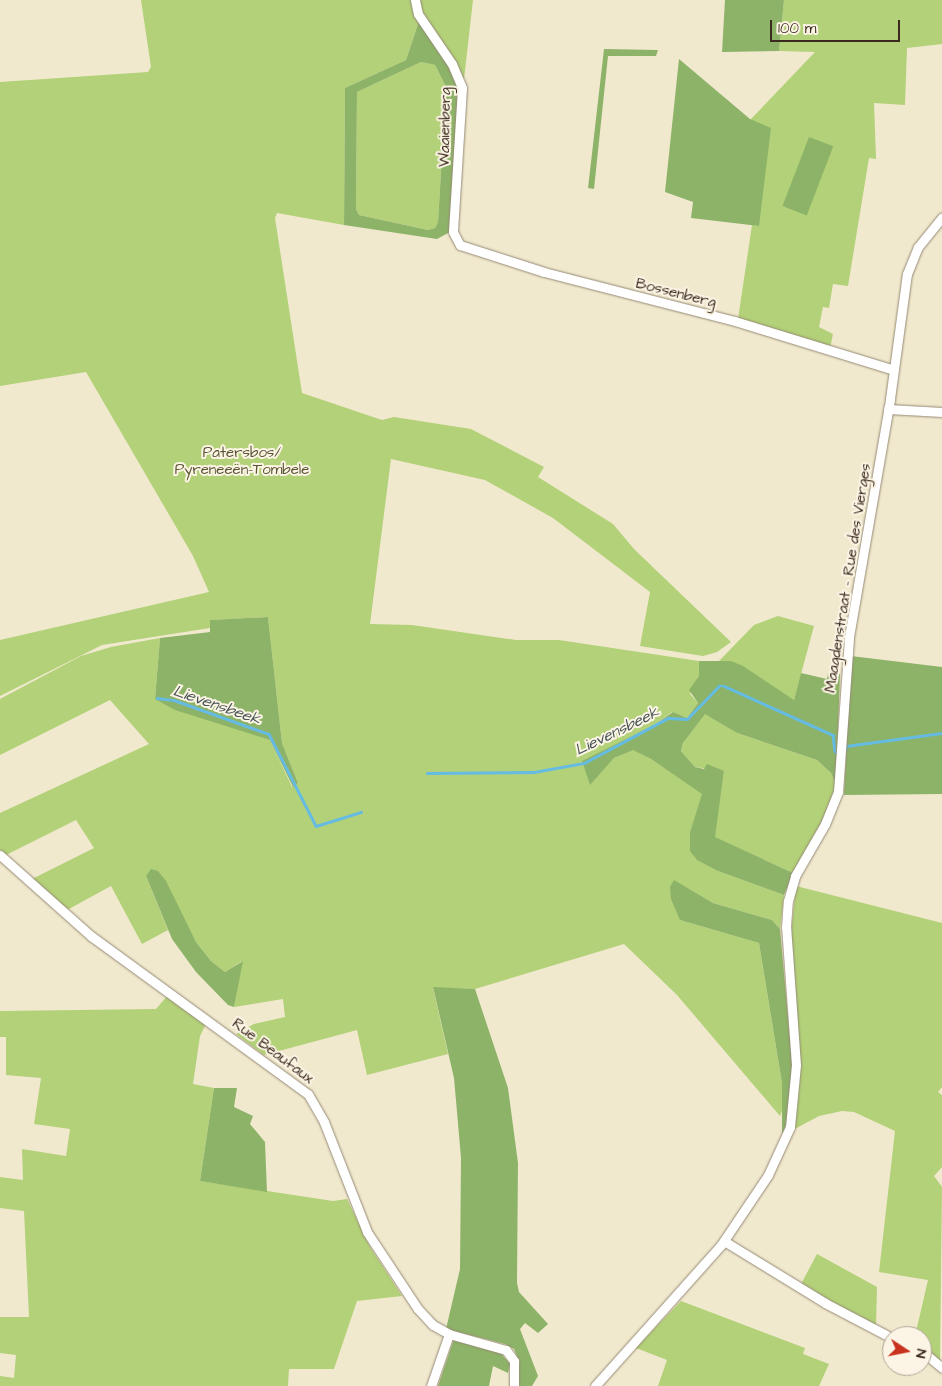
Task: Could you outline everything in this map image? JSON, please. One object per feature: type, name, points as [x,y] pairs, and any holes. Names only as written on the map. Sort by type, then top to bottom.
[{"type":"street","name":"Waaienberg","points":[[415,0],[418,14],[452,64],[462,88],[454,237]]},
{"type":"street","name":"Maagdenstraat - Rue des Vierges","points":[[595,1386],[724,1241],[768,1175],[784,1141],[792,1117],[796,1065],[786,928],[788,901],[795,876],[825,824],[838,792],[849,637],[888,409],[910,263],[928,231],[942,217]]},
{"type":"street","name":"Bossenberg","points":[[454,237],[465,247],[500,259],[735,321],[894,370]]},
{"type":"street","points":[[888,409],[942,412]]},
{"type":"street","name":"Rue Beaufaux","points":[[0,855],[91,936],[308,1094],[324,1122],[363,1223],[418,1310],[432,1325],[452,1335],[491,1344],[506,1350],[512,1358],[514,1386]]},
{"type":"street","points":[[724,1241],[825,1302],[882,1333]]},
{"type":"street","points":[[431,1386],[452,1335]]},
{"type":"street","points":[[932,1360],[942,1368]]},
{"type":"green space","name":"Patersbos/ Pyreneeën-Tombele","points":[[141,0],[411,0],[419,21],[406,60],[345,88],[344,225],[277,213],[275,218],[302,393],[382,420],[394,417],[471,429],[544,467],[538,477],[613,524],[634,549],[731,642],[717,652],[703,656],[640,646],[650,592],[553,518],[485,480],[391,459],[370,624],[412,625],[516,640],[559,640],[699,661],[699,676],[690,694],[698,703],[687,718],[672,712],[654,725],[583,761],[590,784],[614,758],[633,749],[651,759],[703,794],[690,832],[718,871],[784,895],[780,929],[772,920],[713,903],[687,888],[680,920],[759,943],[782,1083],[783,1108],[780,1116],[677,995],[624,944],[475,989],[433,988],[448,1054],[367,1075],[357,1030],[264,1055],[236,1034],[254,1024],[285,1017],[283,999],[234,1007],[242,961],[225,972],[211,961],[196,942],[158,871],[146,876],[168,930],[142,944],[111,886],[67,910],[32,879],[94,848],[76,820],[4,856],[0,852],[0,813],[149,744],[110,700],[0,755],[0,699],[81,656],[111,647],[160,638],[155,699],[270,740],[292,787],[298,783],[282,743],[268,617],[210,620],[210,628],[102,645],[0,696],[0,640],[209,592],[193,556],[86,372],[0,386],[0,82],[148,72],[151,67]]},
{"type":"green space","points":[[418,0],[473,0],[464,79],[422,14]]},
{"type":"green space","points":[[725,0],[784,0],[779,51],[722,52]]},
{"type":"green space","points":[[784,0],[942,0],[942,44],[907,48],[905,105],[874,103],[876,159],[869,158],[848,286],[833,284],[829,308],[823,307],[819,327],[833,334],[830,348],[738,319],[752,225],[759,226],[751,119],[815,52],[779,51]]},
{"type":"green space","points":[[419,21],[444,57],[459,88],[450,232],[437,239],[344,225],[345,88],[406,60]],"holes":[[[421,62],[435,65],[446,87],[438,222],[435,228],[428,230],[359,215],[356,209],[357,92]]]},
{"type":"green space","points":[[604,49],[658,50],[656,56],[608,56],[594,189],[588,188]]},
{"type":"green space","points":[[679,59],[750,119],[771,128],[759,226],[691,218],[693,202],[665,192]]},
{"type":"green space","points":[[421,62],[435,65],[446,87],[438,222],[435,228],[428,230],[359,215],[356,209],[357,92]]},
{"type":"green space","points":[[809,137],[833,146],[807,215],[782,206]]},
{"type":"green space","points":[[778,616],[814,626],[794,700],[719,661],[754,625]]},
{"type":"green space","points":[[268,617],[282,743],[298,783],[293,787],[270,740],[175,710],[155,699],[160,638],[210,632],[210,620]]},
{"type":"green space","points":[[851,656],[942,667],[942,794],[844,795]]},
{"type":"green space","points":[[699,661],[731,661],[743,666],[794,700],[801,673],[827,679],[828,673],[840,674],[836,785],[831,773],[817,760],[737,733],[705,714],[683,743],[681,751],[695,767],[704,769],[707,764],[724,771],[715,837],[793,873],[784,895],[718,871],[697,860],[690,851],[690,832],[702,794],[651,759],[633,750],[614,758],[590,785],[582,761],[654,725],[673,712],[687,718],[698,703],[689,690],[699,676]]},
{"type":"green space","points":[[705,713],[737,733],[817,760],[831,773],[836,785],[824,821],[793,873],[714,837],[724,771],[695,767],[681,751],[683,743]]},
{"type":"green space","points":[[151,869],[158,871],[166,881],[196,942],[211,961],[225,972],[243,961],[234,1007],[228,1005],[196,972],[172,939],[146,876]]},
{"type":"green space","points":[[674,880],[713,903],[772,920],[780,929],[793,1073],[787,1123],[782,1134],[782,1083],[759,943],[680,920],[671,899],[670,887]]},
{"type":"green space","points":[[796,886],[942,923],[942,1087],[938,1092],[942,1095],[942,1167],[934,1176],[942,1187],[940,1363],[932,1356],[932,1326],[917,1326],[928,1280],[879,1272],[895,1131],[854,1112],[842,1111],[819,1116],[793,1130],[800,1079],[791,934]]},
{"type":"green space","points":[[433,987],[475,989],[508,1088],[518,1163],[517,1283],[519,1292],[548,1324],[538,1333],[525,1323],[520,1329],[538,1376],[532,1386],[518,1386],[519,1361],[514,1349],[505,1344],[446,1329],[460,1269],[461,1158],[454,1078]]},
{"type":"green space","points":[[168,995],[207,1022],[200,1036],[193,1084],[214,1088],[200,1181],[333,1201],[347,1199],[370,1247],[402,1296],[357,1301],[334,1369],[289,1369],[288,1386],[0,1386],[0,1376],[14,1378],[16,1355],[0,1353],[0,1317],[29,1317],[24,1211],[0,1208],[0,1177],[23,1180],[22,1149],[66,1156],[70,1129],[34,1124],[41,1078],[6,1075],[6,1037],[0,1037],[0,1011],[156,1009]]},
{"type":"green space","points":[[214,1088],[237,1088],[234,1107],[253,1116],[250,1124],[265,1142],[267,1192],[200,1181]]},
{"type":"green space","points":[[817,1254],[877,1287],[876,1327],[801,1284]]},
{"type":"green space","points":[[681,1301],[805,1348],[803,1354],[829,1364],[819,1386],[658,1386],[667,1360],[636,1348]]},
{"type":"green space","points":[[454,1339],[498,1350],[510,1364],[508,1373],[493,1366],[489,1386],[438,1386]]},
{"type":"waterway","name":"Lievensbeek","points":[[427,773],[534,772],[584,763],[668,718],[687,719],[719,686],[724,686],[833,735],[835,751],[838,754]]},
{"type":"waterway","name":"Lievensbeek","points":[[157,698],[174,700],[269,734],[316,826],[361,812]]},
{"type":"waterway","name":"Lievensbeek","points":[[845,750],[846,746],[942,733]]}]
